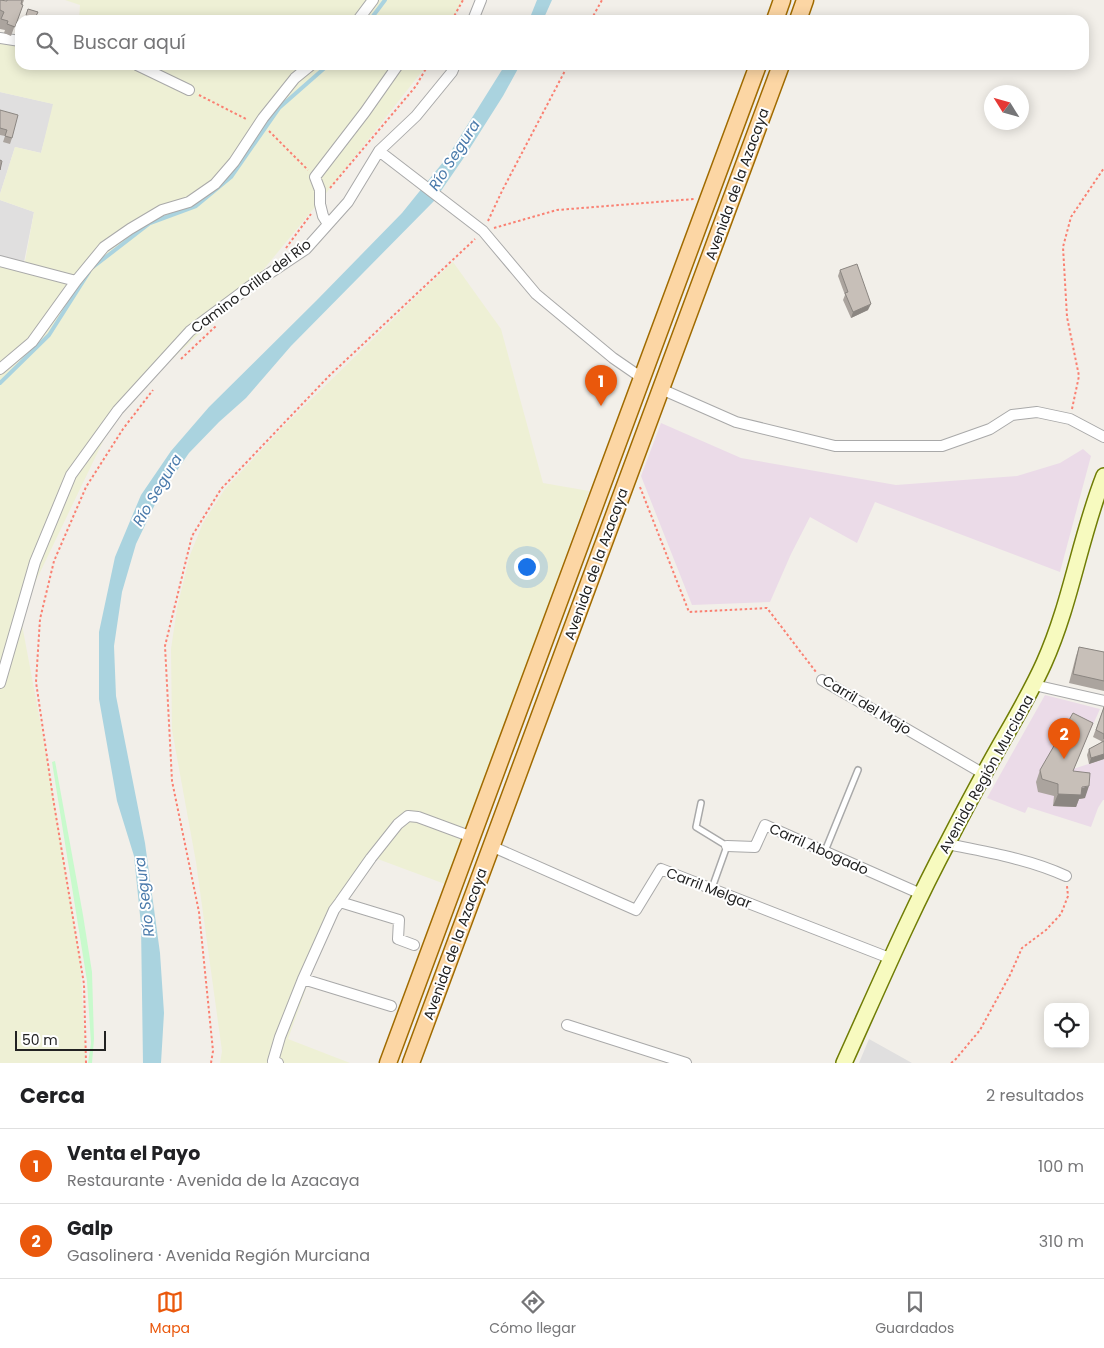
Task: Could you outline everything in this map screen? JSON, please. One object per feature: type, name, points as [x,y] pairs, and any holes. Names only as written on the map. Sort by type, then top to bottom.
[{"type":"main road","points":[[777,15],[782,0]]},
{"type":"main road","points":[[800,15],[805,0]]},
{"type":"main road","name":"Avenida de la Azacaya","points":[[388,1063],[756,70]]},
{"type":"main road","name":"Avenida de la Azacaya","points":[[411,1063],[779,70]]},
{"type":"main road","name":"Avenida Región Murciana","points":[[844,1063],[921,894],[946,844],[1034,685],[1058,630],[1091,511],[1104,476]]},
{"type":"street","points":[[362,15],[373,0]]},
{"type":"street","points":[[475,15],[481,0]]},
{"type":"street","points":[[0,38],[15,40]]},
{"type":"street","points":[[147,70],[189,90]]},
{"type":"street","points":[[0,369],[32,342],[76,281],[104,247],[162,210],[189,202],[215,184],[263,126],[295,78],[305,70]]},
{"type":"street","points":[[328,224],[323,216],[320,190],[315,177],[394,70]]},
{"type":"street","name":"Camino Orilla del Río","points":[[0,683],[35,562],[71,475],[118,410],[190,330],[306,248],[348,202],[379,151],[416,116],[453,70]]},
{"type":"street","points":[[379,151],[483,231],[536,294],[613,358],[642,378]]},
{"type":"street","points":[[0,261],[76,281]]},
{"type":"street","points":[[661,389],[736,422],[834,446],[942,446],[990,429],[1012,415],[1037,412],[1070,419],[1104,438]]},
{"type":"street","name":"Carril del Majo","points":[[822,680],[984,774]]},
{"type":"street","points":[[1034,685],[1104,701]]},
{"type":"street","points":[[278,1063],[273,1060],[280,1038],[303,979],[334,910],[398,824],[408,816],[418,817],[472,837]]},
{"type":"street","name":"Carril Abogado","points":[[727,846],[755,847],[764,825],[921,894]]},
{"type":"street","points":[[946,844],[1005,856],[1053,870],[1066,876]]},
{"type":"street","name":"Carril Melgar","points":[[491,846],[636,910],[661,869],[892,959]]},
{"type":"street","points":[[340,902],[399,920],[398,939],[414,945]]},
{"type":"street","points":[[303,979],[391,1006]]},
{"type":"street","points":[[568,1025],[686,1063]]},
{"type":"lane","points":[[825,852],[858,770]]},
{"type":"lane","points":[[701,803],[696,827],[727,846],[712,889]]},
{"type":"path","points":[[455,15],[463,0]]},
{"type":"path","points":[[594,15],[602,0]]},
{"type":"path","points":[[281,254],[320,200],[416,86],[425,70]]},
{"type":"path","points":[[211,1063],[213,1051],[199,912],[172,781],[165,646],[192,536],[220,489],[329,376],[483,231],[502,190],[565,70]]},
{"type":"path","points":[[189,90],[263,126],[315,177]]},
{"type":"path","points":[[1070,419],[1080,376],[1067,318],[1063,247],[1071,216],[1104,168]]},
{"type":"path","points":[[483,231],[556,210],[709,198]]},
{"type":"path","points":[[179,360],[220,322]]},
{"type":"path","points":[[86,1063],[84,984],[36,682],[40,619],[54,561],[86,487],[123,429],[153,389]]},
{"type":"path","name":"Carril del Majo","points":[[632,466],[689,612],[767,608],[822,680]]},
{"type":"path","points":[[951,1063],[956,1060],[980,1030],[1010,975],[1022,948],[1046,930],[1061,914],[1068,896],[1066,876]]},
{"type":"shaded area","points":[[0,92],[54,104],[41,153],[15,147],[0,194]]},
{"type":"shaded area","points":[[0,200],[34,212],[23,267],[0,261]]},
{"type":"shaded area","points":[[661,423],[741,458],[896,485],[1017,476],[1060,463],[1083,449],[1091,456],[1060,572],[875,502],[857,543],[810,517],[770,602],[692,605],[641,476]]},
{"type":"shaded area","points":[[1045,695],[1100,709],[1073,769],[1104,759],[1104,800],[1098,808],[1091,827],[1028,807],[1025,813],[987,798]]},
{"type":"shaded area","points":[[869,1039],[912,1063],[859,1063]]},
{"type":"green space","points":[[65,0],[463,0],[455,15],[79,15],[80,5]]},
{"type":"green space","points":[[0,38],[15,40],[15,70],[423,70],[320,201],[249,287],[118,410],[20,614],[48,763],[80,958],[86,1063],[0,1063],[0,261],[24,267],[34,212],[0,200],[0,194],[15,147],[41,153],[53,104],[0,92]]},
{"type":"green space","points":[[453,262],[501,329],[543,483],[589,491],[459,851],[445,884],[375,858],[334,910],[288,1039],[350,1063],[220,1063],[222,1051],[196,862],[172,730],[171,649],[177,608],[190,555],[203,523],[225,489],[284,426]]},
{"type":"green space","points":[[55,761],[92,972],[94,1039],[92,1063],[88,1063],[91,1043],[87,981],[52,762]]},
{"type":"water","points":[[537,0],[552,0],[545,15],[531,15]]},
{"type":"water","name":"Río Segura","points":[[502,70],[517,70],[465,156],[434,201],[291,346],[246,398],[189,453],[158,498],[136,544],[122,592],[114,646],[116,696],[145,843],[160,953],[164,1013],[161,1063],[143,1063],[141,925],[134,856],[117,801],[99,699],[99,632],[115,557],[141,495],[171,451],[209,407],[402,213],[448,156]]},
{"type":"building","points":[[0,0],[22,0],[21,4],[23,5],[19,15],[15,15],[15,27],[7,24],[8,21],[1,19],[4,12],[0,10]]},
{"type":"building","points":[[28,9],[38,12],[36,15],[26,15]]},
{"type":"building","points":[[0,110],[18,115],[12,138],[5,136],[7,130],[0,128]]},
{"type":"building","points":[[857,264],[871,304],[853,312],[845,293],[848,292],[840,270]]},
{"type":"building","points":[[1079,647],[1104,652],[1104,681],[1073,674]]},
{"type":"building","points":[[1104,707],[1104,734],[1096,730]]},
{"type":"building","points":[[1073,713],[1093,723],[1073,771],[1090,773],[1089,786],[1082,787],[1081,795],[1058,794],[1058,784],[1042,779],[1040,770]]},
{"type":"building","points":[[1104,741],[1104,754],[1091,758],[1089,749]]},
{"type":"waterway","points":[[374,15],[385,0]]},
{"type":"waterway","points":[[93,267],[150,223],[196,206],[231,177],[279,108],[322,70]]},
{"type":"waterway","points":[[0,383],[49,335],[89,272]]},
{"type":"place","name":"Venta el Payo","points":[[601,406]]},
{"type":"place","name":"Galp","points":[[1064,759]]}]
